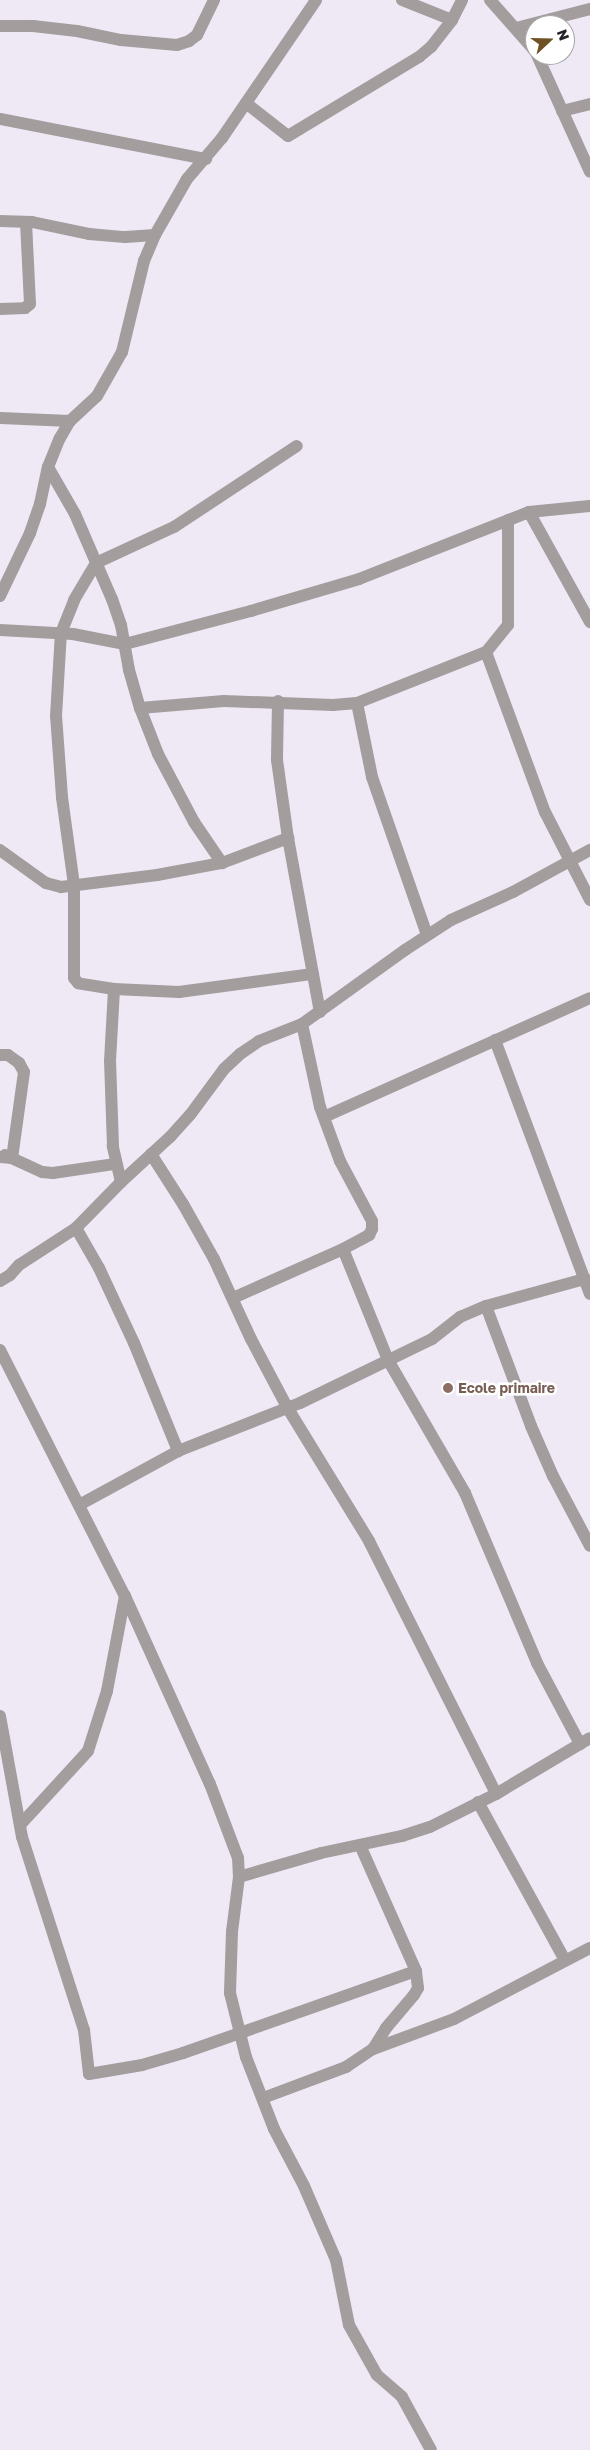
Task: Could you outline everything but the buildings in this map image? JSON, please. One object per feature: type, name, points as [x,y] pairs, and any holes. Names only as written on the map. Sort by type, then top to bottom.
[{"type":"street","points":[[0,26],[33,26],[77,31],[121,40],[176,45],[189,41],[197,35],[214,0]]},
{"type":"street","points":[[0,596],[30,533],[40,504],[48,467],[70,421],[97,396],[122,352],[144,261],[156,235],[187,179],[206,159],[316,0]]},
{"type":"street","points":[[402,0],[452,20]]},
{"type":"street","points":[[246,103],[288,136],[418,57],[431,46],[452,20],[462,0]]},
{"type":"street","points":[[490,0],[525,39]]},
{"type":"street","points":[[516,28],[590,8]]},
{"type":"street","points":[[541,65],[590,172]]},
{"type":"street","points":[[562,111],[590,104]]},
{"type":"street","points":[[0,119],[206,159]]},
{"type":"street","points":[[0,221],[26,223],[98,235],[125,237],[156,235]]},
{"type":"street","points":[[0,309],[25,308],[30,304],[26,223]]},
{"type":"street","points":[[0,418],[70,421]]},
{"type":"street","points":[[296,446],[174,527],[96,562],[74,600],[61,633],[56,716],[62,797],[74,884],[75,980],[78,983],[114,989],[179,992],[313,974]]},
{"type":"street","points":[[48,467],[74,514],[118,616],[129,670],[140,708],[158,754],[194,822],[222,863]]},
{"type":"street","points":[[0,630],[61,633],[125,644],[251,611],[359,579],[529,512],[590,506]]},
{"type":"street","points":[[529,512],[590,622]]},
{"type":"street","points":[[140,708],[224,700],[333,705],[357,703],[486,652],[508,625],[508,520]]},
{"type":"street","points":[[486,652],[541,804],[590,900]]},
{"type":"street","points":[[278,701],[277,760],[288,838],[320,1012]]},
{"type":"street","points":[[357,703],[372,777],[427,935]]},
{"type":"street","points":[[0,850],[46,883],[61,887],[74,884],[157,876],[222,863],[288,838]]},
{"type":"street","points":[[0,1282],[19,1266],[76,1228],[150,1154],[170,1138],[190,1115],[224,1069],[240,1054],[259,1041],[302,1024],[451,920],[513,892],[590,850]]},
{"type":"street","points":[[114,989],[110,1061],[115,1164],[121,1182]]},
{"type":"street","points":[[324,1117],[590,998]]},
{"type":"street","points":[[233,1298],[343,1249],[369,1235],[372,1221],[340,1161],[324,1117],[302,1024]]},
{"type":"street","points":[[495,1040],[590,1294]]},
{"type":"street","points":[[0,1055],[8,1055],[19,1064],[24,1072],[4,1156],[42,1172],[53,1173],[115,1164]]},
{"type":"street","points":[[150,1154],[192,1220],[287,1407],[369,1542],[496,1794]]},
{"type":"street","points":[[76,1228],[99,1268],[134,1343],[178,1451]]},
{"type":"street","points":[[239,1877],[321,1853],[402,1836],[430,1827],[496,1794],[585,1741],[537,1664],[465,1493],[388,1360],[343,1249]]},
{"type":"street","points":[[79,1505],[178,1451],[314,1396],[432,1339],[460,1318],[486,1306],[585,1279]]},
{"type":"street","points":[[486,1306],[545,1460],[590,1546]]},
{"type":"street","points":[[0,1350],[125,1596],[210,1784],[234,1844],[238,1858],[239,1877],[232,1932],[230,1993],[239,2034],[274,2129],[304,2186],[336,2260],[349,2326],[377,2375],[402,2397],[431,2450]]},
{"type":"street","points":[[20,1825],[88,1751],[106,1691],[125,1596]]},
{"type":"street","points":[[0,1716],[20,1825],[39,1892],[84,2030],[89,2074],[142,2065],[239,2034],[416,1970]]},
{"type":"street","points":[[478,1802],[565,1960]]},
{"type":"street","points":[[360,1845],[416,1970],[418,1988],[386,2028],[373,2049]]},
{"type":"street","points":[[263,2098],[346,2066],[373,2049],[454,2019],[590,1948]]},
{"type":"place","name":"Ecole primaire","points":[[448,1388]]}]
